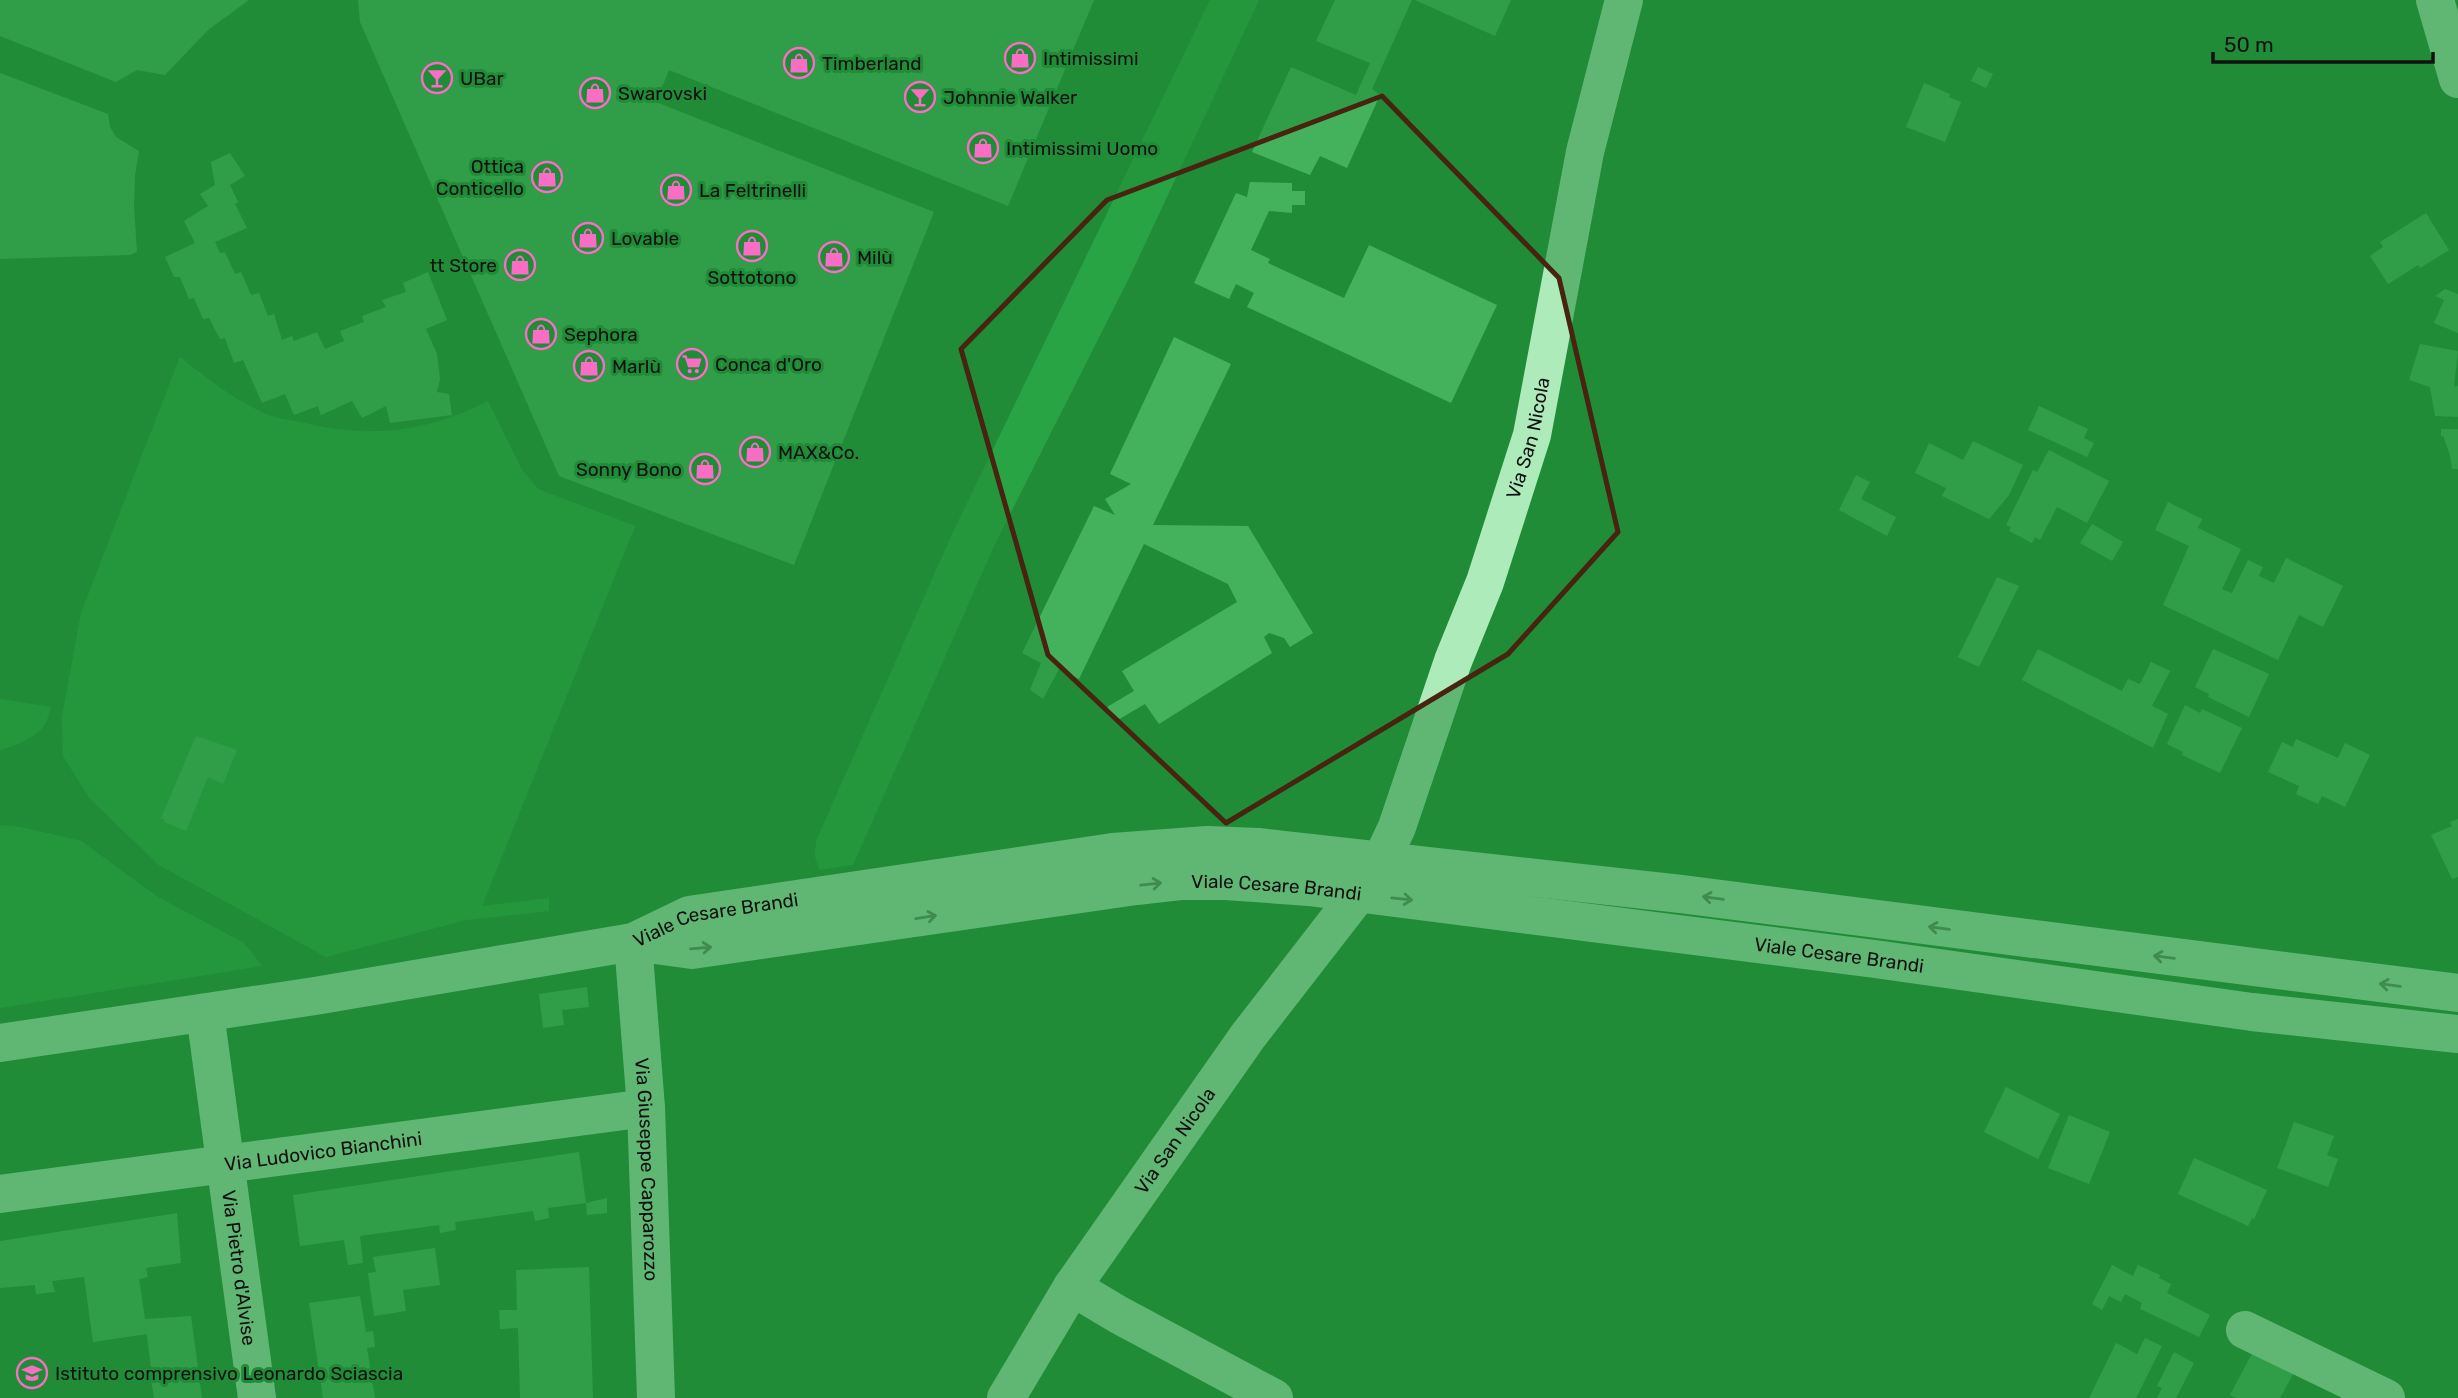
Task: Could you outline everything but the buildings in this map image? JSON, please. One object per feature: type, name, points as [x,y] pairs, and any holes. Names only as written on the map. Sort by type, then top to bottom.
[{"type":"street","name":"Via San Nicola","points":[[1006,1398],[1072,1287],[1248,1036],[1358,894],[1382,859],[1397,827],[1453,661],[1485,582],[1532,435],[1584,152],[1624,0]]},
{"type":"street","points":[[2435,0],[2458,79]]},
{"type":"street","name":"Viale Cesare Brandi","points":[[633,942],[689,915],[1113,852],[1207,845],[1258,846],[1682,894],[2458,993]]},
{"type":"street","name":"Viale Cesare Brandi","points":[[633,942],[692,950],[1180,881],[1226,881],[1309,887],[1875,959],[2252,1012],[2458,1034]]},
{"type":"street","points":[[0,1043],[205,1013],[633,942]]},
{"type":"street","name":"Via Giuseppe Capparozzo","points":[[633,942],[646,1108],[656,1398]]},
{"type":"street","name":"Via Pietro d'Alvise","points":[[205,1013],[257,1398]]},
{"type":"street","name":"Via Ludovico Bianchini","points":[[0,1194],[646,1108]]},
{"type":"street","points":[[1072,1287],[1274,1398]]},
{"type":"street","points":[[2245,1330],[2386,1398]]},
{"type":"highlighted area","points":[[1382,96],[1559,278],[1618,532],[1508,654],[1226,823],[1048,655],[961,349],[1107,200]]},
{"type":"green space","points":[[1210,0],[1259,0],[1131,274],[994,546],[853,865],[819,870],[815,856],[816,841],[953,532]]},
{"type":"green space","points":[[180,357],[231,395],[264,413],[326,427],[397,430],[442,420],[488,401],[522,470],[538,489],[635,526],[482,906],[549,898],[549,911],[466,920],[326,957],[159,865],[90,799],[63,756],[62,717],[81,613]]},
{"type":"green space","points":[[0,699],[51,707],[41,729],[18,744],[0,750]]},
{"type":"green space","points":[[0,825],[21,827],[81,841],[158,897],[244,943],[262,966],[0,1008]]},
{"type":"place","name":"Intimissimi","points":[[1020,58]]},
{"type":"place","name":"Timberland","points":[[799,63]]},
{"type":"place","name":"UBar","points":[[437,78]]},
{"type":"place","name":"Swarovski","points":[[595,93]]},
{"type":"place","name":"Johnnie Walker","points":[[920,97]]},
{"type":"place","name":"Intimissimi Uomo","points":[[983,148]]},
{"type":"place","name":"Ottica Conticello","points":[[547,177]]},
{"type":"place","name":"La Feltrinelli","points":[[676,190]]},
{"type":"place","name":"Lovable","points":[[588,238]]},
{"type":"place","name":"Sottotono","points":[[752,246]]},
{"type":"place","name":"Milù","points":[[834,257]]},
{"type":"place","name":"tt Store","points":[[520,265]]},
{"type":"place","name":"Sephora","points":[[541,334]]},
{"type":"place","name":"Conca d'Oro","points":[[692,364]]},
{"type":"place","name":"Marlù","points":[[589,366]]},
{"type":"place","name":"MAX&Co.","points":[[755,452]]},
{"type":"place","name":"Sonny Bono","points":[[705,469]]},
{"type":"place","name":"Istituto comprensivo Leonardo Sciascia","points":[[32,1373]]}]
